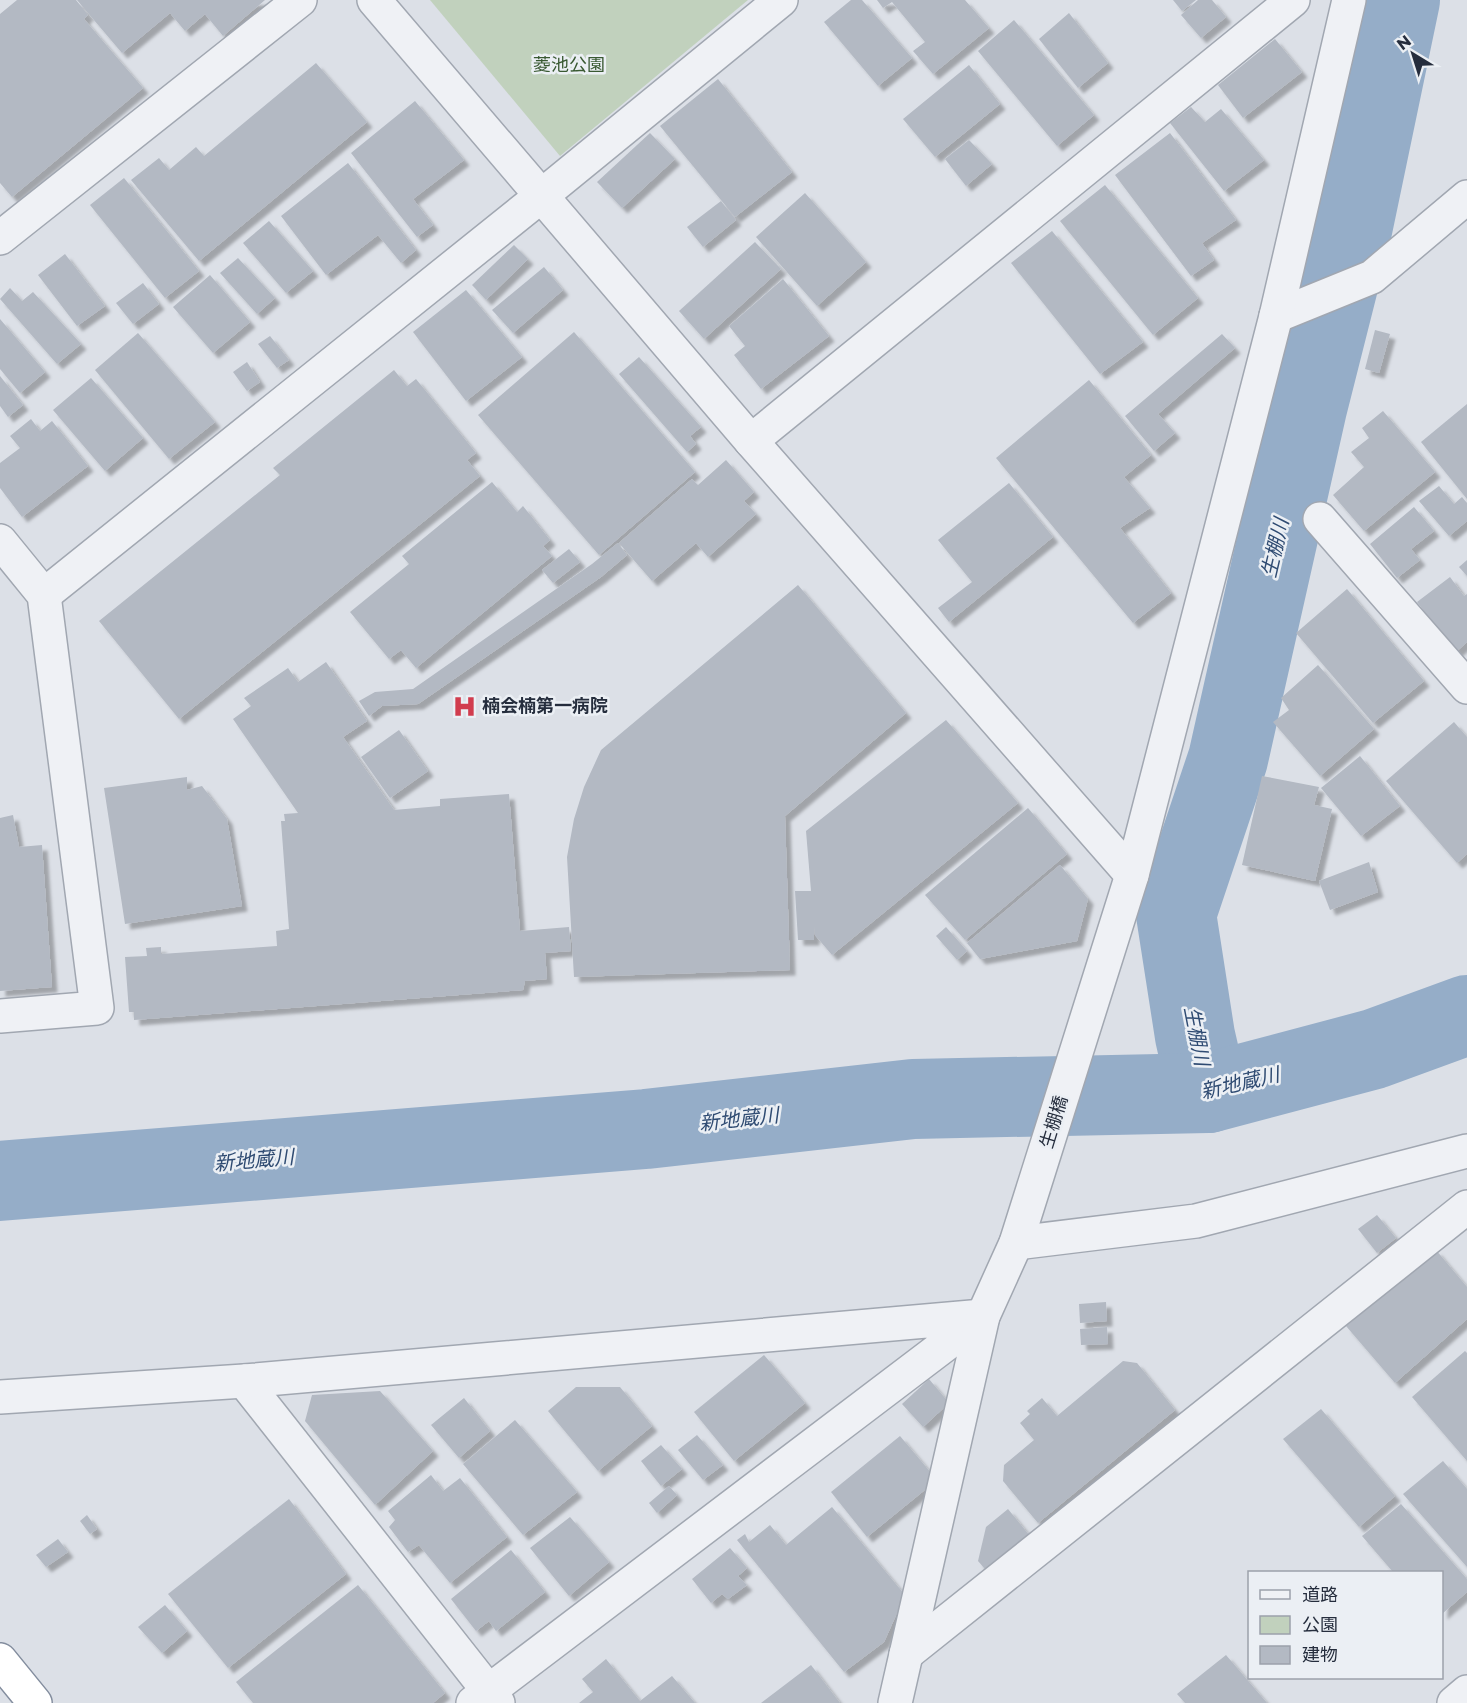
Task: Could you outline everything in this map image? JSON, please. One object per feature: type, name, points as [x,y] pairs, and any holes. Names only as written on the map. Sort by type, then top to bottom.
[{"type":"highway","points":[[0,1660],[35,1703]]},
{"type":"highway","points":[[0,1691],[10,1703]]},
{"type":"street","points":[[0,238],[300,0]]},
{"type":"street","points":[[374,0],[540,197],[751,441],[1132,875]]},
{"type":"street","points":[[44,595],[540,197],[781,0]]},
{"type":"street","points":[[751,441],[1293,0]]},
{"type":"street","name":"生棚橋","points":[[895,1703],[983,1316],[1016,1243],[1132,875],[1289,311],[1349,0]]},
{"type":"street","points":[[1289,311],[1372,278],[1467,197]]},
{"type":"street","points":[[1320,519],[1467,687]]},
{"type":"street","points":[[0,541],[44,595],[97,1008],[0,1016]]},
{"type":"street","points":[[1016,1243],[1196,1221],[1467,1151]]},
{"type":"street","points":[[906,1654],[1467,1208]]},
{"type":"street","points":[[0,1397],[244,1381],[983,1316]]},
{"type":"street","points":[[244,1381],[486,1699],[983,1316]]},
{"type":"street","points":[[1454,1703],[1467,1692]]},
{"type":"green space","name":"菱池公園","points":[[430,0],[748,0],[560,156]]},
{"type":"building","points":[[17,0],[76,0],[88,15],[84,19],[143,88],[12,197],[0,183],[0,14]]},
{"type":"building","points":[[77,0],[265,0],[223,36],[205,14],[185,31],[170,13],[122,53]]},
{"type":"building","points":[[851,0],[862,0],[912,58],[878,86],[824,22]]},
{"type":"building","points":[[877,0],[965,0],[989,28],[933,74],[913,51],[925,42],[892,2],[883,8]]},
{"type":"building","points":[[1173,0],[1196,0],[1182,11]]},
{"type":"building","points":[[1198,0],[1212,0],[1226,17],[1201,38],[1181,15]]},
{"type":"building","points":[[1069,13],[1108,63],[1078,88],[1039,39]]},
{"type":"building","points":[[1014,20],[1094,115],[1057,146],[978,51]]},
{"type":"building","points":[[1275,39],[1302,72],[1243,118],[1218,85]]},
{"type":"building","points":[[316,63],[367,122],[199,261],[131,180],[159,158],[169,170],[196,147],[204,156]]},
{"type":"building","points":[[969,65],[1000,104],[935,157],[903,119]]},
{"type":"building","points":[[718,79],[792,172],[735,217],[660,126]]},
{"type":"building","points":[[415,101],[464,160],[413,199],[433,225],[417,237],[351,153]]},
{"type":"building","points":[[1191,107],[1205,122],[1221,109],[1264,160],[1224,191],[1170,123]]},
{"type":"building","points":[[650,133],[675,159],[622,208],[597,182]]},
{"type":"building","points":[[1170,133],[1236,220],[1202,243],[1214,260],[1191,276],[1115,175]]},
{"type":"building","points":[[969,140],[992,164],[966,186],[945,159]]},
{"type":"building","points":[[348,163],[416,250],[401,263],[378,235],[326,275],[281,216]]},
{"type":"building","points":[[124,178],[199,271],[165,298],[90,205]]},
{"type":"building","points":[[1105,185],[1198,298],[1153,335],[1060,221]]},
{"type":"building","points":[[805,193],[866,262],[817,306],[756,237]]},
{"type":"building","points":[[721,201],[736,220],[703,247],[687,227]]},
{"type":"building","points":[[269,221],[313,271],[286,293],[243,243]]},
{"type":"building","points":[[1052,231],[1143,342],[1100,374],[1011,263]]},
{"type":"building","points":[[755,242],[781,269],[704,339],[679,311]]},
{"type":"building","points":[[514,245],[528,259],[486,300],[472,285]]},
{"type":"building","points":[[65,254],[105,306],[77,326],[38,275]]},
{"type":"building","points":[[238,258],[275,298],[257,314],[220,273]]},
{"type":"building","points":[[544,267],[563,290],[513,333],[492,310]]},
{"type":"building","points":[[210,275],[250,322],[213,353],[173,307]]},
{"type":"building","points":[[783,279],[829,336],[761,389],[734,355],[745,346],[729,326]]},
{"type":"building","points":[[143,283],[159,304],[133,324],[116,303]]},
{"type":"building","points":[[10,288],[22,301],[33,292],[81,344],[57,364],[0,299]]},
{"type":"building","points":[[466,290],[522,357],[466,401],[413,332]]},
{"type":"building","points":[[0,319],[45,372],[20,393],[0,369]]},
{"type":"building","points":[[1375,330],[1390,334],[1379,373],[1365,369]]},
{"type":"building","points":[[574,332],[695,472],[599,555],[478,415]]},
{"type":"building","points":[[138,333],[215,422],[169,459],[95,370]]},
{"type":"building","points":[[1222,334],[1235,348],[1158,414],[1175,433],[1154,451],[1125,416]]},
{"type":"building","points":[[270,336],[289,360],[277,368],[258,344]]},
{"type":"building","points":[[639,357],[701,427],[690,436],[696,444],[687,452],[619,374]]},
{"type":"building","points":[[247,362],[260,382],[247,391],[233,372]]},
{"type":"building","points":[[394,370],[407,386],[416,379],[476,453],[467,460],[480,476],[179,719],[99,621],[280,475],[273,468]]},
{"type":"building","points":[[0,376],[23,405],[8,417],[0,406]]},
{"type":"building","points":[[91,378],[143,438],[105,471],[53,410]]},
{"type":"building","points":[[1089,380],[1151,455],[1124,477],[1150,508],[1120,528],[1171,593],[1133,623],[996,458]]},
{"type":"building","points":[[1467,404],[1467,499],[1421,442]]},
{"type":"building","points":[[1383,411],[1435,472],[1364,531],[1333,495],[1364,467],[1351,452],[1369,438],[1362,428]]},
{"type":"building","points":[[31,419],[40,431],[52,421],[88,466],[22,517],[0,488],[0,463],[20,448],[10,436]]},
{"type":"building","points":[[726,460],[754,492],[744,501],[756,514],[708,557],[696,543],[652,581],[619,543],[692,479],[698,485]]},
{"type":"building","points":[[492,482],[517,512],[523,506],[550,540],[543,546],[552,556],[416,668],[401,650],[389,659],[350,612],[409,564],[402,556]]},
{"type":"building","points":[[1009,483],[1053,537],[949,622],[938,608],[972,582],[938,540]]},
{"type":"building","points":[[1439,486],[1454,504],[1462,497],[1467,503],[1467,521],[1449,536],[1419,501]]},
{"type":"building","points":[[1414,507],[1434,531],[1411,549],[1420,560],[1397,578],[1370,544]]},
{"type":"building","points":[[618,543],[627,555],[601,577],[418,704],[382,706],[369,716],[359,701],[375,692],[413,689],[592,564]]},
{"type":"building","points":[[569,549],[580,562],[553,583],[542,570]]},
{"type":"building","points":[[1467,560],[1467,576],[1459,567]]},
{"type":"building","points":[[1450,577],[1464,596],[1467,594],[1467,642],[1456,652],[1417,602]]},
{"type":"building","points":[[798,585],[906,713],[785,816],[790,970],[574,977],[567,857],[574,819],[584,787],[601,750]]},
{"type":"building","points":[[1347,589],[1424,681],[1373,723],[1296,633]]},
{"type":"building","points":[[326,662],[367,721],[343,737],[394,810],[440,806],[440,799],[509,794],[520,931],[569,927],[571,951],[545,953],[547,979],[525,981],[523,990],[134,1020],[134,1012],[129,1012],[125,957],[147,956],[146,948],[161,947],[161,954],[277,946],[276,931],[289,929],[281,821],[285,821],[284,814],[298,813],[233,719],[251,706],[244,698],[288,668],[298,682]]},
{"type":"building","points":[[1318,665],[1374,729],[1320,776],[1273,722],[1289,710],[1281,698]]},
{"type":"building","points":[[946,720],[1018,803],[832,955],[815,935],[814,926],[814,940],[798,940],[795,891],[811,891],[806,831]]},
{"type":"building","points":[[1454,722],[1467,737],[1467,854],[1457,863],[1386,781]]},
{"type":"building","points":[[399,730],[428,771],[390,798],[361,757]]},
{"type":"building","points":[[1360,756],[1400,806],[1361,836],[1321,788]]},
{"type":"building","points":[[1262,776],[1319,787],[1314,805],[1332,809],[1315,881],[1242,865]]},
{"type":"building","points":[[187,777],[187,790],[202,786],[227,819],[242,906],[125,924],[104,788]]},
{"type":"building","points":[[1028,808],[1067,854],[965,940],[925,895]]},
{"type":"building","points":[[13,815],[19,847],[42,845],[52,987],[0,991],[0,818]]},
{"type":"building","points":[[1369,862],[1378,892],[1330,910],[1319,881]]},
{"type":"building","points":[[1060,865],[1088,899],[1077,941],[980,959],[967,943]]},
{"type":"building","points":[[946,927],[967,951],[957,960],[936,936]]},
{"type":"building","points":[[1377,1215],[1396,1238],[1377,1253],[1358,1229]]},
{"type":"building","points":[[1436,1250],[1467,1287],[1467,1319],[1395,1383],[1346,1326]]},
{"type":"building","points":[[1106,1302],[1107,1321],[1080,1323],[1079,1304]]},
{"type":"building","points":[[1107,1327],[1108,1344],[1081,1345],[1080,1329]]},
{"type":"building","points":[[1465,1351],[1467,1353],[1467,1461],[1412,1397]]},
{"type":"building","points":[[764,1355],[805,1403],[734,1461],[694,1412]]},
{"type":"building","points":[[1123,1361],[1137,1363],[1175,1410],[1038,1523],[1003,1481],[1004,1465],[1034,1440],[1020,1423],[1030,1414],[1027,1411],[1042,1398],[1057,1416]]},
{"type":"building","points":[[929,1379],[949,1403],[923,1427],[902,1404]]},
{"type":"building","points":[[576,1387],[620,1387],[652,1426],[598,1471],[548,1411]]},
{"type":"building","points":[[380,1391],[433,1451],[375,1505],[305,1421],[312,1395]]},
{"type":"building","points":[[464,1398],[490,1431],[459,1458],[431,1425]]},
{"type":"building","points":[[1321,1409],[1395,1496],[1359,1527],[1283,1439]]},
{"type":"building","points":[[515,1420],[577,1492],[523,1535],[463,1464]]},
{"type":"building","points":[[697,1435],[723,1465],[703,1480],[678,1450]]},
{"type":"building","points":[[900,1436],[937,1480],[867,1537],[831,1492]]},
{"type":"building","points":[[661,1445],[682,1469],[661,1486],[641,1461]]},
{"type":"building","points":[[1443,1461],[1467,1489],[1467,1567],[1403,1494]]},
{"type":"building","points":[[431,1475],[443,1491],[460,1478],[507,1537],[450,1583],[419,1545],[408,1552],[389,1527],[395,1520],[388,1511]]},
{"type":"building","points":[[669,1486],[677,1495],[657,1513],[649,1503]]},
{"type":"building","points":[[289,1499],[346,1574],[228,1668],[168,1594]]},
{"type":"building","points":[[1401,1504],[1467,1579],[1467,1592],[1443,1613],[1443,1571],[1392,1571],[1362,1536]]},
{"type":"building","points":[[832,1507],[905,1595],[884,1642],[844,1672],[737,1540],[745,1534],[749,1542],[770,1525],[786,1545]]},
{"type":"building","points":[[1008,1509],[1034,1541],[991,1576],[978,1561],[986,1527]]},
{"type":"building","points":[[87,1515],[97,1529],[90,1534],[80,1521]]},
{"type":"building","points":[[570,1517],[609,1562],[569,1596],[530,1548]]},
{"type":"building","points":[[58,1539],[68,1552],[46,1567],[36,1555]]},
{"type":"building","points":[[730,1548],[747,1568],[738,1576],[747,1585],[728,1599],[722,1594],[711,1603],[692,1579]]},
{"type":"building","points":[[511,1550],[545,1592],[496,1631],[489,1621],[476,1631],[451,1599]]},
{"type":"building","points":[[358,1585],[445,1693],[433,1703],[253,1703],[236,1682]]},
{"type":"building","points":[[165,1605],[187,1631],[162,1653],[138,1627]]},
{"type":"building","points":[[1226,1655],[1267,1703],[1185,1703],[1177,1694]]},
{"type":"building","points":[[606,1659],[640,1701],[672,1676],[695,1703],[579,1703],[593,1692],[582,1679]]},
{"type":"building","points":[[811,1665],[840,1703],[761,1703]]},
{"type":"waterway","name":"生棚川","points":[[1208,1093],[1195,1036],[1176,914],[1228,759],[1307,408],[1352,230],[1400,0]]},
{"type":"waterway","name":"新地蔵川","points":[[0,1181],[646,1129],[913,1099],[1208,1093],[1374,1049],[1467,1015]]},
{"type":"place","name":"楠会楠第一病院","points":[[464,706]]}]
